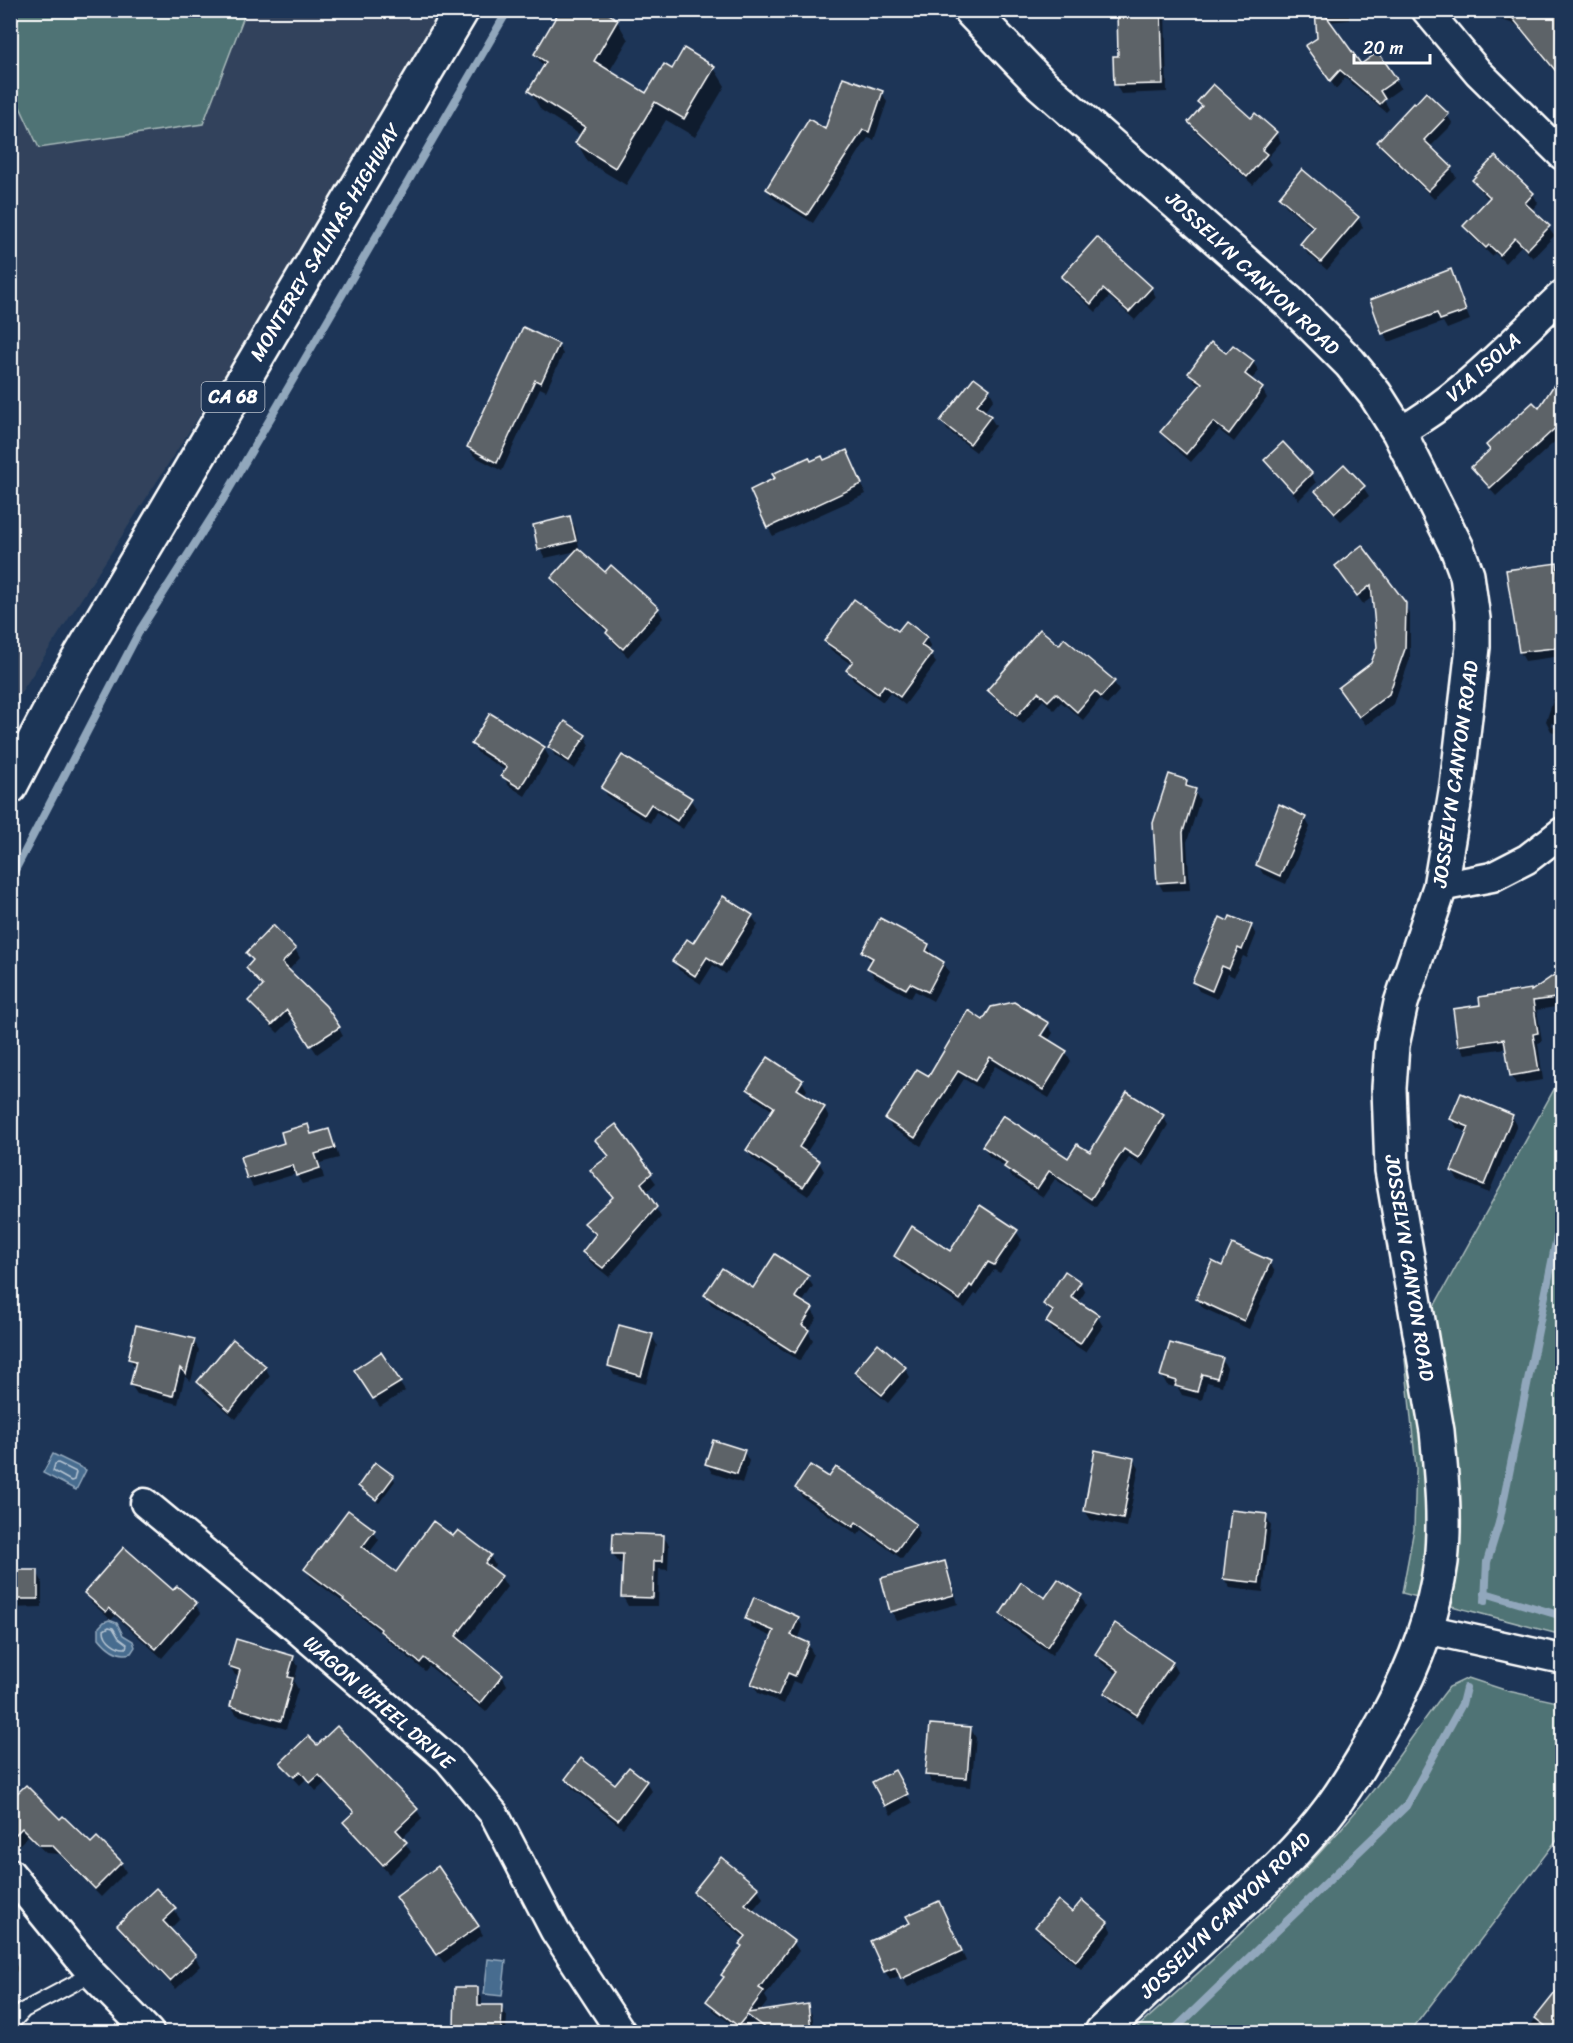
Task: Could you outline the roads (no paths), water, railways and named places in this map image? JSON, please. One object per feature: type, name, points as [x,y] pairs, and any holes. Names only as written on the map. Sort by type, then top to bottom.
[{"type":"main road","name":"MONTEREY SALINAS HIGHWAY","points":[[10,787],[65,682],[462,10]]},
{"type":"main road","name":"JOSSELYN CANYON ROAD","points":[[970,10],[1041,84],[1288,301],[1350,363],[1375,394],[1399,432],[1456,548],[1467,575],[1473,619],[1473,647],[1457,786],[1440,887],[1401,1003],[1392,1045],[1389,1088],[1392,1170],[1437,1431],[1440,1466],[1443,1543],[1438,1582],[1426,1629],[1412,1667],[1392,1708],[1359,1768],[1330,1809],[1280,1867],[1102,2032]]},
{"type":"street","points":[[1426,10],[1478,72],[1563,155]]},
{"type":"street","name":"VIA ISOLA","points":[[1399,432],[1424,418],[1461,389],[1563,295]]},
{"type":"street","points":[[1440,887],[1492,877],[1527,859],[1563,832]]},
{"type":"street","name":"WAGON WHEEL DRIVE","points":[[145,1503],[448,1759],[494,1814],[555,1931],[621,2032]]},
{"type":"street","points":[[1426,1629],[1563,1659]]},
{"type":"street","points":[[10,1873],[92,1974],[149,2032]]},
{"type":"lane","points":[[10,2025],[24,2010],[92,1974]]},
{"type":"water","points":[[53,1454],[86,1470],[76,1490],[43,1473]]},
{"type":"water","points":[[109,1620],[117,1623],[123,1635],[133,1641],[135,1647],[131,1653],[122,1654],[113,1651],[99,1638],[99,1627]]},
{"type":"water","points":[[488,1959],[506,1961],[502,1996],[484,1994]]},
{"type":"waterway","points":[[10,880],[140,630],[224,498],[508,10]]},
{"type":"waterway","points":[[1485,1601],[1487,1562],[1499,1523],[1562,1212]]},
{"type":"waterway","points":[[1485,1593],[1562,1616]]},
{"type":"waterway","points":[[1172,2032],[1406,1806],[1462,1704],[1466,1688]]}]
